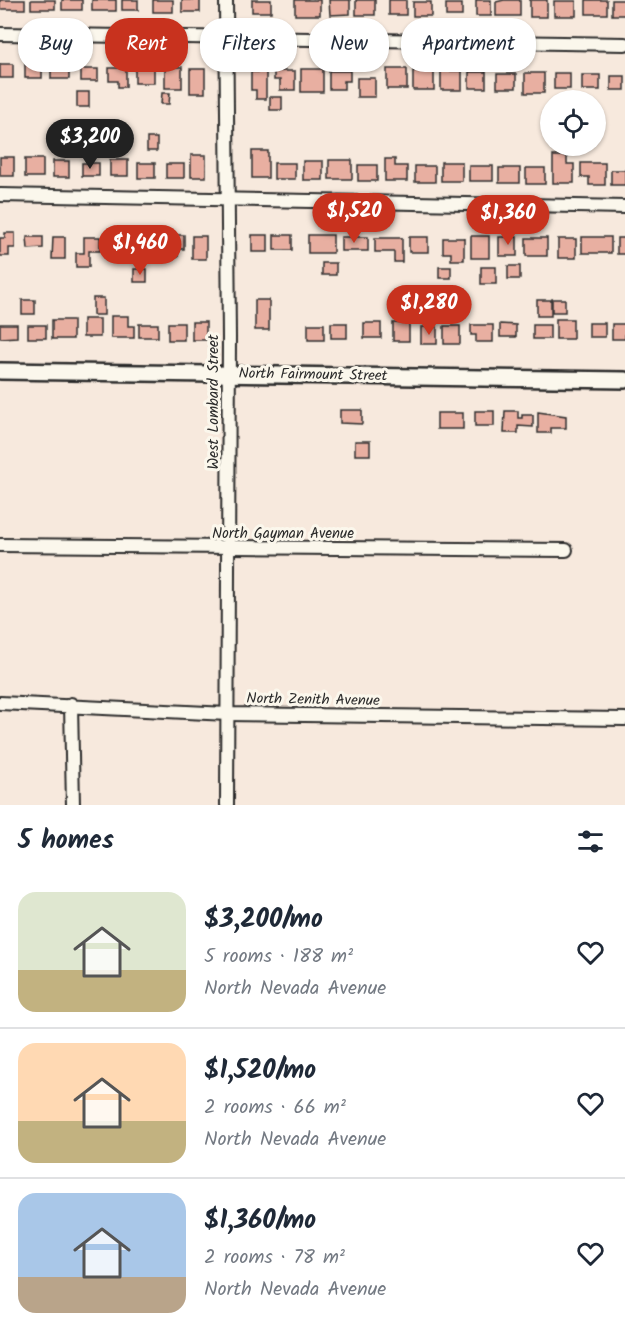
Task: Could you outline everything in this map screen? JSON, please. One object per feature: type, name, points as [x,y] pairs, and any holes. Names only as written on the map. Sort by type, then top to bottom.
[{"type":"street","name":"West Lombard Street","points":[[226,0],[226,18]]},
{"type":"street","points":[[0,34],[200,38]]},
{"type":"street","points":[[297,39],[625,44]]},
{"type":"street","name":"West Lombard Street","points":[[226,72],[229,373],[227,805]]},
{"type":"street","points":[[0,195],[625,207]]},
{"type":"street","name":"North Fairmount Street","points":[[0,371],[625,380]]},
{"type":"street","name":"North Gayman Avenue","points":[[0,545],[228,549],[566,550]]},
{"type":"street","name":"North Zenith Avenue","points":[[0,703],[71,704],[228,714],[625,719]]},
{"type":"street","points":[[71,704],[73,805]]},
{"type":"building","points":[[0,0],[25,0],[25,9],[0,9]]},
{"type":"building","points":[[31,0],[55,0],[55,9],[31,9]]},
{"type":"building","points":[[62,0],[82,0],[82,10],[62,10]]},
{"type":"building","points":[[92,0],[116,0],[116,11],[92,11]]},
{"type":"building","points":[[122,0],[138,0],[138,10],[122,10]]},
{"type":"building","points":[[153,0],[173,0],[173,12],[153,12]]},
{"type":"building","points":[[182,0],[200,0],[200,12],[182,12]]},
{"type":"building","points":[[252,0],[271,0],[271,12],[252,12]]},
{"type":"building","points":[[295,0],[320,0],[320,15],[295,15]]},
{"type":"building","points":[[329,0],[350,0],[350,14],[330,15]]},
{"type":"building","points":[[356,0],[375,0],[375,15],[356,15]]},
{"type":"building","points":[[389,0],[406,0],[406,15],[389,15]]},
{"type":"building","points":[[476,0],[491,0],[491,16],[476,16]]},
{"type":"building","points":[[520,0],[520,16],[496,16],[496,2]]},
{"type":"building","points":[[530,0],[547,0],[547,17],[530,17]]},
{"type":"building","points":[[586,0],[607,0],[607,14],[586,14]]},
{"type":"building","points":[[612,0],[625,0],[625,15],[612,15]]},
{"type":"building","points":[[554,1],[576,1],[576,16],[554,16]]},
{"type":"building","points":[[413,2],[431,2],[431,16],[413,16]]},
{"type":"building","points":[[446,4],[462,4],[462,16],[446,16]]},
{"type":"building","points":[[0,64],[13,64],[13,78],[0,78]]},
{"type":"building","points":[[93,69],[98,69],[98,81],[81,81],[81,72],[93,72]]},
{"type":"building","points":[[190,69],[200,69],[200,72],[205,72],[205,93],[190,93]]},
{"type":"building","points":[[301,69],[309,69],[309,72],[323,72],[323,92],[301,92]]},
{"type":"building","points":[[389,69],[401,69],[401,72],[407,72],[407,89],[387,89]]},
{"type":"building","points":[[25,72],[42,72],[42,78],[25,78]]},
{"type":"building","points":[[51,72],[69,72],[69,79],[51,79]]},
{"type":"building","points":[[109,72],[126,72],[126,87],[118,87],[118,81],[109,81]]},
{"type":"building","points":[[135,72],[154,72],[154,83],[135,83]]},
{"type":"building","points":[[165,72],[182,72],[182,88],[165,88]]},
{"type":"building","points":[[251,72],[266,72],[266,99],[256,99],[256,90],[251,90]]},
{"type":"building","points":[[274,72],[295,72],[295,90],[280,90],[280,80],[274,80]]},
{"type":"building","points":[[329,72],[350,72],[350,81],[344,81],[344,89],[329,89]]},
{"type":"building","points":[[413,72],[434,72],[434,90],[413,90]]},
{"type":"building","points":[[441,72],[462,72],[462,90],[441,90]]},
{"type":"building","points":[[469,72],[486,72],[486,88],[469,88]]},
{"type":"building","points":[[525,73],[544,73],[544,90],[540,90],[540,93],[525,93]]},
{"type":"building","points":[[554,73],[570,73],[570,89],[554,89]]},
{"type":"building","points":[[497,74],[516,74],[516,88],[497,88]]},
{"type":"building","points":[[582,75],[600,75],[600,90],[582,90]]},
{"type":"building","points":[[611,76],[625,76],[625,90],[611,90]]},
{"type":"building","points":[[357,78],[375,78],[375,97],[357,97]]},
{"type":"building","points":[[77,92],[89,92],[89,107],[77,107]]},
{"type":"building","points":[[162,93],[170,93],[169,104],[161,104]]},
{"type":"building","points":[[270,97],[282,97],[282,110],[270,110]]},
{"type":"building","points":[[147,138],[157,138],[157,151],[147,151]]},
{"type":"building","points":[[252,151],[268,151],[268,178],[252,178]]},
{"type":"building","points":[[191,155],[206,155],[206,177],[191,177]]},
{"type":"building","points":[[553,156],[567,156],[567,164],[574,164],[574,183],[553,183]]},
{"type":"building","points":[[0,157],[14,157],[14,176],[0,176]]},
{"type":"building","points":[[25,159],[43,159],[43,177],[25,177]]},
{"type":"building","points":[[385,159],[395,159],[395,166],[407,166],[407,181],[385,181]]},
{"type":"building","points":[[110,160],[128,160],[128,176],[110,176]]},
{"type":"building","points":[[329,160],[352,160],[352,179],[329,179]]},
{"type":"building","points":[[53,161],[69,161],[69,177],[53,177]]},
{"type":"building","points":[[303,161],[323,161],[323,180],[303,180]]},
{"type":"building","points":[[441,162],[462,162],[462,181],[441,181]]},
{"type":"building","points":[[82,163],[99,163],[99,176],[82,176]]},
{"type":"building","points":[[138,163],[155,163],[155,178],[138,178]]},
{"type":"building","points":[[274,163],[295,163],[295,179],[274,179]]},
{"type":"building","points":[[581,163],[605,163],[605,185],[589,185],[589,177],[581,177]]},
{"type":"building","points":[[166,164],[184,164],[184,178],[166,178]]},
{"type":"building","points":[[358,165],[377,165],[377,181],[358,181]]},
{"type":"building","points":[[415,166],[435,166],[435,182],[415,182]]},
{"type":"building","points":[[469,166],[493,166],[493,181],[469,181]]},
{"type":"building","points":[[499,168],[520,168],[520,183],[499,183]]},
{"type":"building","points":[[526,168],[545,168],[545,184],[526,184]]},
{"type":"building","points":[[611,170],[625,170],[625,185],[611,185]]},
{"type":"building","points":[[5,233],[15,233],[15,248],[9,248],[9,256],[0,256],[0,238],[5,238]]},
{"type":"building","points":[[165,235],[184,235],[184,249],[178,249],[178,257],[165,257]]},
{"type":"building","points":[[252,235],[268,235],[268,252],[252,252]]},
{"type":"building","points":[[274,235],[292,235],[292,250],[274,250]]},
{"type":"building","points":[[308,235],[333,235],[333,253],[308,253]]},
{"type":"building","points":[[192,236],[206,236],[206,259],[192,259]]},
{"type":"building","points":[[471,236],[489,236],[489,258],[471,258]]},
{"type":"building","points":[[27,237],[43,237],[43,248],[28,249]]},
{"type":"building","points":[[53,237],[65,237],[65,259],[52,259]]},
{"type":"building","points":[[84,237],[100,237],[100,251],[89,251],[89,267],[76,267],[76,253],[84,253]]},
{"type":"building","points":[[341,237],[368,237],[368,251],[341,251]]},
{"type":"building","points":[[409,237],[428,237],[428,252],[409,252]]},
{"type":"building","points":[[499,237],[517,237],[517,256],[499,256]]},
{"type":"building","points":[[582,237],[611,237],[611,253],[582,253]]},
{"type":"building","points":[[109,238],[122,238],[122,260],[109,260]]},
{"type":"building","points":[[139,238],[156,238],[156,257],[139,257]]},
{"type":"building","points":[[375,238],[402,238],[402,262],[394,262],[394,252],[375,252]]},
{"type":"building","points":[[443,238],[464,238],[464,260],[451,260],[451,253],[443,253]]},
{"type":"building","points":[[526,238],[547,238],[547,256],[526,256]]},
{"type":"building","points":[[617,238],[625,238],[625,254],[617,254]]},
{"type":"building","points":[[558,239],[576,239],[576,258],[558,258]]},
{"type":"building","points":[[322,263],[336,263],[336,275],[322,275]]},
{"type":"building","points":[[508,266],[520,266],[520,279],[508,279]]},
{"type":"building","points":[[439,267],[451,267],[451,278],[439,278]]},
{"type":"building","points":[[481,267],[496,267],[496,284],[481,284]]},
{"type":"building","points":[[134,269],[147,269],[147,282],[134,282]]},
{"type":"building","points":[[93,298],[104,298],[104,315],[93,315]]},
{"type":"building","points":[[552,299],[565,299],[565,312],[552,312]]},
{"type":"building","points":[[22,300],[35,300],[35,314],[22,314]]},
{"type":"building","points":[[255,300],[269,300],[269,330],[255,330]]},
{"type":"building","points":[[537,300],[551,300],[551,316],[537,316]]},
{"type":"building","points":[[414,302],[424,302],[424,316],[414,316]]},
{"type":"building","points":[[111,316],[128,316],[128,326],[134,326],[134,338],[111,338]]},
{"type":"building","points":[[83,319],[100,319],[100,337],[83,337]]},
{"type":"building","points":[[556,319],[573,319],[573,339],[556,339]]},
{"type":"building","points":[[52,320],[73,320],[73,339],[52,339]]},
{"type":"building","points":[[192,322],[206,322],[206,340],[192,340]]},
{"type":"building","points":[[168,323],[184,323],[184,340],[168,340]]},
{"type":"building","points":[[331,323],[347,323],[347,338],[331,338]]},
{"type":"building","points":[[364,323],[381,323],[381,338],[364,338]]},
{"type":"building","points":[[393,323],[409,323],[409,341],[393,341]]},
{"type":"building","points":[[589,323],[605,323],[605,337],[589,337]]},
{"type":"building","points":[[0,324],[17,324],[17,337],[0,338]]},
{"type":"building","points":[[139,324],[158,324],[158,337],[139,337]]},
{"type":"building","points":[[308,324],[324,324],[324,340],[308,340]]},
{"type":"building","points":[[500,324],[516,325],[516,337],[500,337]]},
{"type":"building","points":[[612,324],[625,324],[625,339],[612,339]]},
{"type":"building","points":[[28,325],[46,325],[46,338],[28,338]]},
{"type":"building","points":[[471,325],[493,325],[493,342],[476,342],[476,335],[471,335]]},
{"type":"building","points":[[533,325],[550,325],[550,339],[533,339]]},
{"type":"building","points":[[444,326],[460,326],[460,344],[444,344]]},
{"type":"building","points":[[421,327],[437,327],[437,344],[421,344]]},
{"type":"building","points":[[340,410],[362,410],[362,424],[340,423]]},
{"type":"building","points":[[475,411],[494,411],[494,426],[475,426]]},
{"type":"building","points":[[505,411],[518,411],[518,418],[522,418],[522,415],[533,415],[533,427],[518,426],[518,433],[504,433]]},
{"type":"building","points":[[538,412],[566,416],[566,428],[551,428],[551,433],[538,433]]},
{"type":"building","points":[[437,413],[463,413],[463,429],[437,429]]},
{"type":"building","points":[[355,441],[370,441],[370,455],[355,455]]}]
